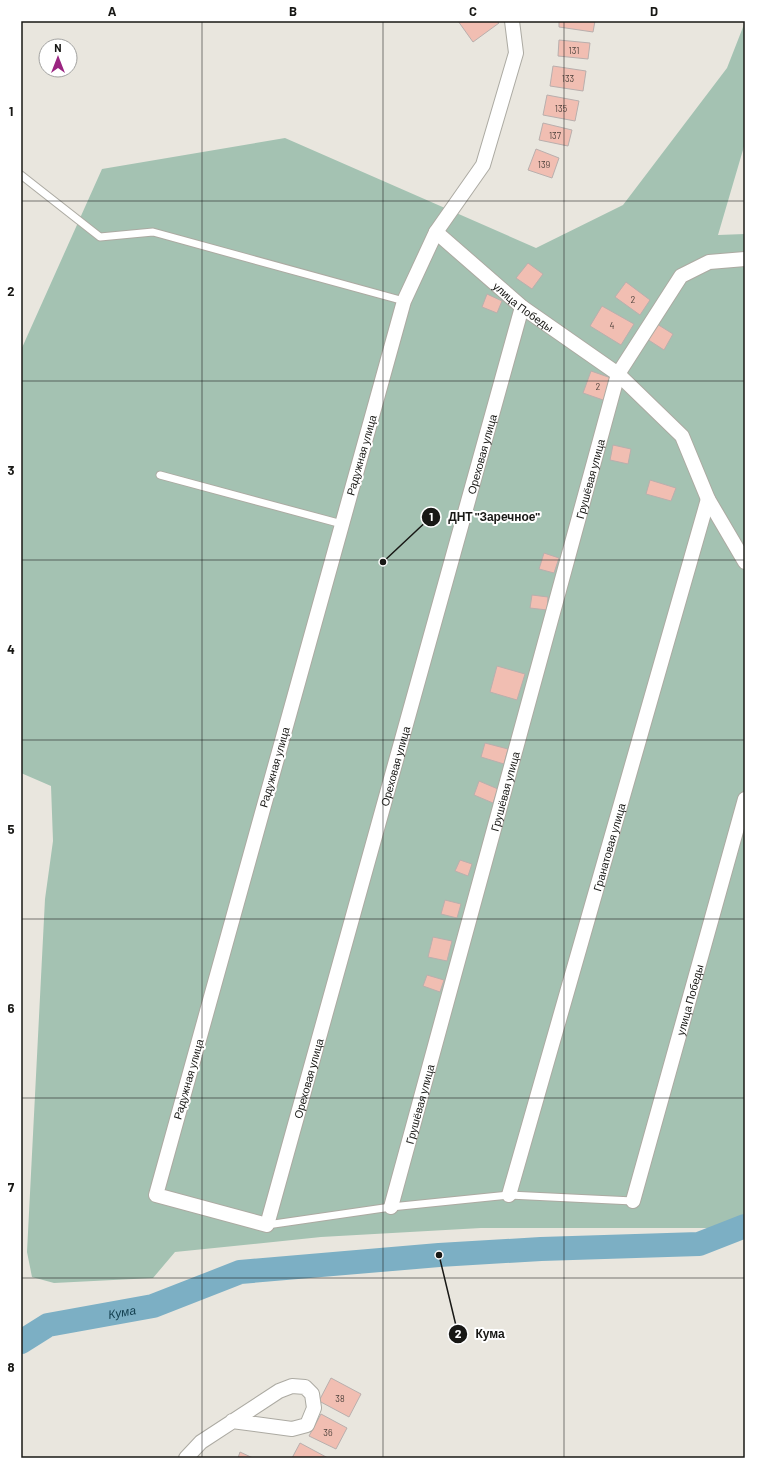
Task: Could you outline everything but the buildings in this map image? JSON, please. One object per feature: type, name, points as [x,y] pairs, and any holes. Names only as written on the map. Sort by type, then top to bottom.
[{"type":"street","points":[[436,232],[483,165],[516,53],[512,21]]},
{"type":"street","name":"Радужная улица","points":[[267,1225],[156,1195],[404,301],[436,232]]},
{"type":"street","name":"улица Победы","points":[[436,232],[522,307],[618,374],[682,436],[708,498],[745,562]]},
{"type":"street","name":"Грушёвая улица","points":[[391,1208],[618,374],[681,276],[709,262],[745,259]]},
{"type":"street","name":"Ореховая улица","points":[[267,1225],[522,307]]},
{"type":"street","name":"Гранатовая улица","points":[[509,1195],[708,498]]},
{"type":"street","name":"улица Победы","points":[[633,1201],[745,799]]},
{"type":"street","points":[[186,1458],[201,1442],[232,1421],[279,1391],[292,1386],[305,1387],[312,1394],[314,1408],[307,1425],[292,1429],[232,1421]]},
{"type":"lane","points":[[21,175],[100,237],[153,232],[404,301]]},
{"type":"lane","points":[[160,474],[342,524]]},
{"type":"lane","points":[[267,1225],[391,1208],[509,1195],[633,1201]]},
{"type":"green space","points":[[745,22],[745,143],[718,235],[745,234],[745,1216],[715,1228],[481,1228],[321,1237],[175,1252],[153,1278],[54,1283],[32,1277],[27,1252],[45,899],[53,841],[51,786],[21,773],[21,350],[102,169],[285,138],[536,248],[623,205],[727,68]]},
{"type":"waterway","name":"Кума","points":[[21,1342],[48,1325],[153,1306],[240,1272],[439,1255],[541,1249],[699,1244],[745,1226]]},
{"type":"place","name":"ДНТ \"Заречное\"","points":[[383,562]]},
{"type":"place","name":"Кума","points":[[439,1255]]}]
